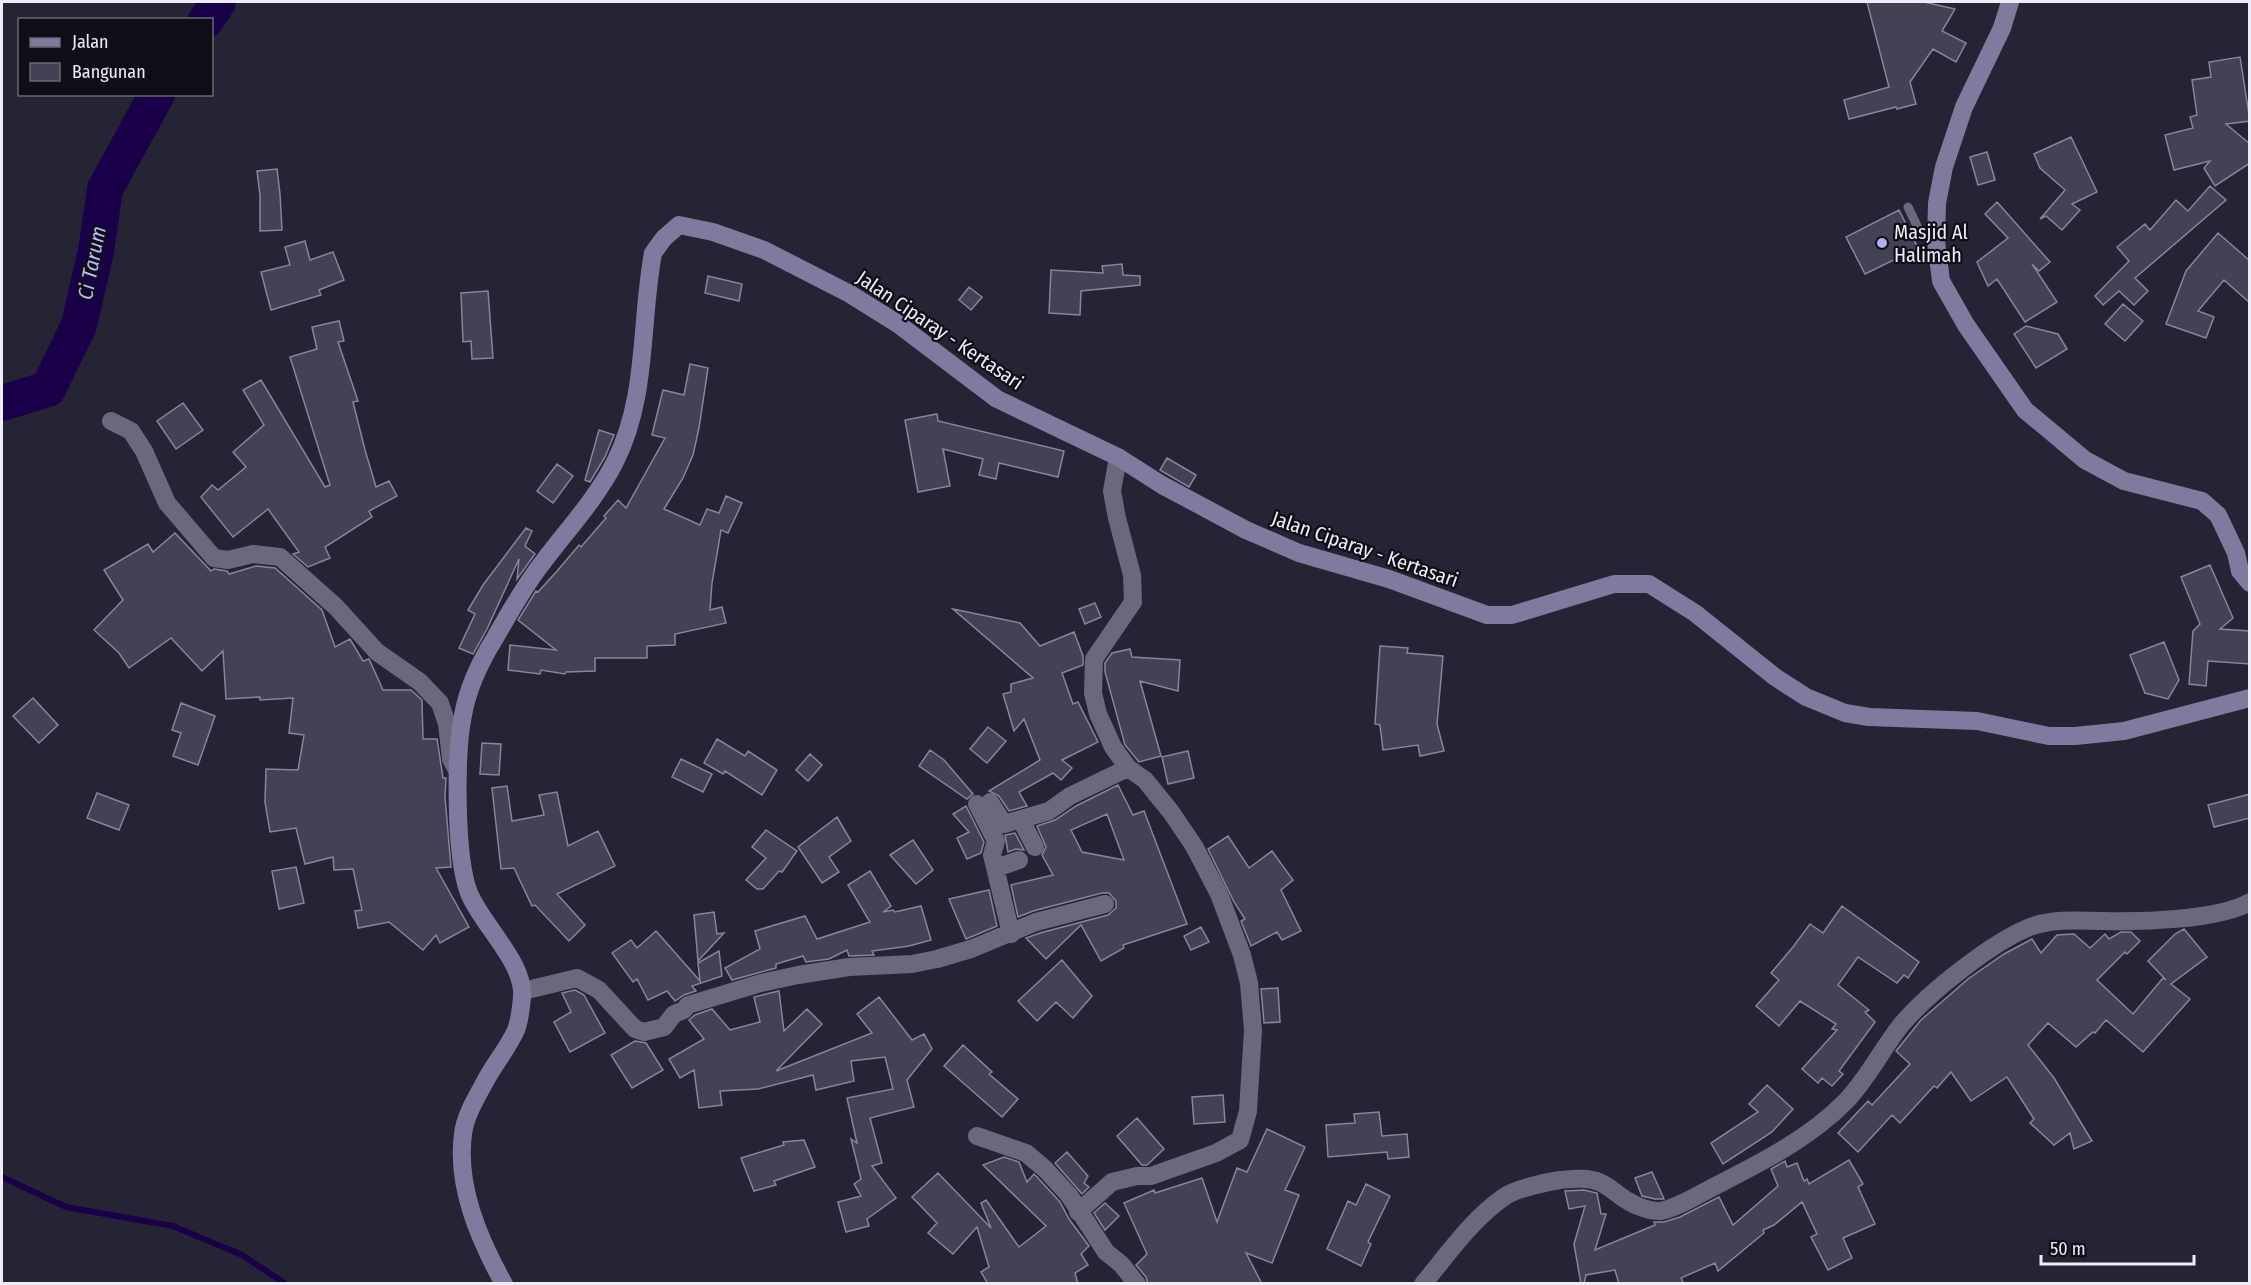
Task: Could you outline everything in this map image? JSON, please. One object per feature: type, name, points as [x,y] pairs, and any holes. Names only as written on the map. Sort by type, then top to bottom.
[{"type":"main road","points":[[2010,2],[2002,28],[1964,107],[1944,167],[1937,203],[1936,241],[1941,281],[1953,306],[2025,410],[2085,460],[2124,481],[2202,501],[2218,515],[2236,553],[2240,571],[2250,583]]},
{"type":"main road","name":"Jalan Ciparay - Kertasari","points":[[523,991],[519,976],[509,957],[481,917],[464,877],[459,827],[459,773],[463,713],[477,667],[516,600],[597,493],[616,460],[633,416],[653,253],[664,238],[679,225],[713,231],[764,250],[850,294],[898,324],[997,399],[1118,457],[1217,515],[1299,553],[1389,579],[1487,615],[1512,615],[1614,584],[1649,584],[1695,613],[1775,677],[1806,697],[1845,713],[1869,717],[1977,722],[2049,736],[2074,736],[2124,731],[2250,698]]},
{"type":"main road","points":[[504,1284],[477,1229],[466,1188],[462,1158],[463,1132],[477,1097],[517,1029],[523,991]]},
{"type":"street","points":[[111,421],[131,431],[144,451],[167,503],[214,558],[228,560],[253,554],[280,557],[336,607],[377,652],[420,682],[440,703],[447,724],[451,759],[459,773]]},
{"type":"street","points":[[1078,1212],[1112,1182],[1159,1174],[1216,1153],[1240,1140],[1248,1111],[1253,1030],[1249,983],[1242,955],[1219,894],[1194,846],[1172,812],[1145,780],[1128,768],[1113,747],[1098,714],[1093,693],[1094,659],[1133,602],[1132,575],[1116,518],[1112,491],[1118,457]]},
{"type":"street","points":[[1011,933],[992,855],[996,841],[984,803],[1004,824],[1021,820],[1049,811],[1070,796],[1128,768]]},
{"type":"street","points":[[1021,820],[1035,847]]},
{"type":"street","points":[[996,868],[1019,860]]},
{"type":"street","points":[[1423,1284],[1471,1227],[1505,1196],[1551,1181],[1578,1178],[1599,1182],[1627,1201],[1659,1211],[1721,1183],[1801,1139],[1848,1099],[1903,1023],[1929,998],[1961,970],[1989,950],[2031,927],[2053,922],[2118,922],[2191,916],[2221,911],[2250,902]]},
{"type":"street","points":[[523,991],[577,978],[599,990],[635,1029],[644,1032],[664,1027],[674,1014],[684,1010],[688,1005],[761,983],[849,967],[912,964],[971,949],[1036,922],[1105,904]]},
{"type":"street","points":[[977,1136],[1026,1153],[1045,1169],[1068,1195],[1106,1252],[1121,1264],[1137,1284]]},
{"type":"lane","points":[[1908,207],[1920,232],[1936,241]]},
{"type":"building","points":[[1867,2],[1924,2],[1955,9],[1942,31],[1966,43],[1956,62],[1933,49],[1910,82],[1916,104],[1849,119],[1844,100],[1889,87]]},
{"type":"building","points":[[2240,57],[2250,121],[2226,124],[2250,144],[2250,163],[2215,186],[2204,168],[2210,161],[2174,170],[2165,135],[2193,128],[2190,117],[2197,115],[2192,80],[2211,77],[2209,62]]},
{"type":"building","points":[[2071,137],[2097,192],[2072,204],[2080,210],[2062,230],[2046,216],[2040,219],[2065,190],[2040,168],[2034,154]]},
{"type":"building","points":[[1987,152],[1995,180],[1978,185],[1970,157]]},
{"type":"building","points":[[277,169],[282,230],[260,231],[257,171]]},
{"type":"building","points":[[2210,186],[2226,200],[2135,278],[2148,291],[2134,305],[2119,291],[2103,305],[2095,296],[2129,261],[2117,247],[2145,224],[2150,230],[2176,200],[2188,211]]},
{"type":"building","points":[[1997,202],[2050,262],[2039,271],[2032,264],[2057,302],[2025,322],[1997,279],[1988,286],[1977,262],[2008,238],[1985,214]]},
{"type":"building","name":"Masjid Al Halimah","points":[[1899,210],[1918,248],[1865,274],[1846,237]]},
{"type":"building","points":[[2218,233],[2250,261],[2250,303],[2224,280],[2198,311],[2214,317],[2206,338],[2166,324],[2186,271]]},
{"type":"building","points":[[305,241],[310,260],[333,252],[344,280],[319,290],[321,295],[271,310],[261,272],[290,265],[285,247]]},
{"type":"building","points":[[1122,264],[1123,275],[1140,276],[1140,285],[1081,291],[1080,315],[1049,313],[1051,270],[1103,273],[1102,266]]},
{"type":"building","points":[[708,276],[742,284],[739,301],[705,293]]},
{"type":"building","points":[[969,287],[982,297],[971,310],[959,300]]},
{"type":"building","points":[[488,291],[493,358],[472,359],[471,341],[463,342],[461,293]]},
{"type":"building","points":[[2123,304],[2143,321],[2125,341],[2105,324]]},
{"type":"building","points":[[339,321],[344,341],[338,342],[358,401],[353,402],[376,487],[389,481],[397,496],[369,511],[372,517],[325,547],[330,558],[308,567],[293,554],[299,552],[268,509],[233,537],[201,497],[212,485],[218,490],[246,467],[233,452],[264,425],[243,390],[261,380],[325,487],[330,485],[290,357],[317,349],[312,327]]},
{"type":"building","points":[[2026,326],[2058,334],[2067,349],[2036,368],[2014,334]]},
{"type":"building","points":[[690,364],[708,368],[699,428],[693,455],[683,478],[664,509],[700,525],[707,509],[719,513],[726,496],[742,503],[728,533],[721,530],[712,583],[710,610],[722,607],[726,623],[675,634],[675,645],[647,646],[647,658],[595,658],[595,671],[566,672],[565,674],[541,670],[540,674],[508,670],[510,645],[556,650],[518,620],[536,591],[538,592],[579,545],[581,547],[618,500],[626,508],[665,438],[652,435],[663,390],[684,395]]},
{"type":"building","points":[[183,403],[203,430],[176,449],[157,421]]},
{"type":"building","points":[[937,414],[938,421],[1064,451],[1058,477],[999,463],[996,479],[979,475],[983,459],[943,449],[950,486],[918,492],[905,420]]},
{"type":"building","points":[[599,430],[614,435],[605,457],[590,482],[585,480]]},
{"type":"building","points":[[1167,458],[1196,475],[1189,487],[1160,470]]},
{"type":"building","points":[[557,464],[573,476],[553,503],[537,491]]},
{"type":"building","points":[[526,528],[532,531],[525,546],[535,554],[517,579],[519,559],[473,654],[459,648],[475,614],[468,610],[483,585]]},
{"type":"building","points":[[175,533],[211,571],[214,569],[227,571],[229,574],[256,566],[275,568],[322,610],[335,647],[350,639],[363,661],[369,659],[383,690],[411,690],[422,700],[423,739],[437,739],[443,778],[446,778],[445,797],[451,867],[436,868],[469,927],[440,943],[436,935],[423,950],[389,922],[358,928],[355,911],[362,910],[353,869],[334,870],[333,857],[305,864],[296,828],[270,832],[265,802],[266,769],[298,770],[304,735],[289,733],[293,698],[226,699],[223,651],[202,671],[171,638],[129,668],[119,653],[94,630],[123,600],[104,570],[148,544],[153,552]]},
{"type":"building","points":[[2210,565],[2233,618],[2220,629],[2250,631],[2250,664],[2208,661],[2206,686],[2189,684],[2193,631],[2200,624],[2181,577]]},
{"type":"building","points":[[1095,603],[1101,617],[1085,624],[1079,609]]},
{"type":"building","points":[[953,609],[1020,623],[1040,646],[1074,632],[1083,656],[1083,665],[1062,673],[1073,704],[1078,702],[1098,742],[1062,760],[1072,768],[1061,780],[1053,773],[1019,792],[1027,806],[1009,811],[999,796],[989,791],[1040,760],[1024,719],[1014,731],[1003,694],[1011,692],[1011,684],[1033,678]]},
{"type":"building","points":[[2164,642],[2179,680],[2168,699],[2145,693],[2130,655]]},
{"type":"building","points":[[1380,646],[1408,648],[1407,653],[1443,656],[1437,724],[1444,751],[1420,756],[1418,745],[1383,750],[1380,725],[1375,724]]},
{"type":"building","points":[[1130,649],[1132,657],[1180,660],[1178,691],[1140,681],[1161,756],[1139,762],[1125,745],[1105,672],[1105,663],[1112,653]]},
{"type":"building","points":[[33,698],[58,725],[39,743],[13,716]]},
{"type":"building","points":[[181,703],[215,716],[198,765],[173,756],[181,733],[172,730]]},
{"type":"building","points":[[988,727],[1006,741],[987,763],[970,749]]},
{"type":"building","points":[[717,739],[745,756],[748,751],[777,770],[762,795],[725,771],[723,774],[704,763]]},
{"type":"building","points":[[482,743],[501,744],[499,775],[480,774]]},
{"type":"building","points":[[930,750],[944,760],[973,794],[967,799],[919,766]]},
{"type":"building","points":[[1188,751],[1194,778],[1168,784],[1162,757]]},
{"type":"building","points":[[810,754],[822,765],[808,781],[796,770]]},
{"type":"building","points":[[681,759],[712,774],[703,792],[672,777]]},
{"type":"building","points":[[1118,785],[1133,815],[1144,811],[1187,924],[1123,945],[1124,948],[1101,961],[1081,925],[1046,959],[1026,938],[1108,915],[1116,908],[1116,901],[1109,893],[1102,893],[1018,917],[1011,885],[1053,875],[1042,855],[1046,847],[1037,826],[1055,820],[1076,806]],"holes":[[[1107,814],[1124,860],[1082,852],[1071,830]]]},
{"type":"building","points":[[507,786],[512,821],[544,815],[539,795],[557,792],[568,846],[598,831],[615,866],[557,894],[585,925],[569,941],[535,905],[532,906],[514,868],[501,869],[492,788]]},
{"type":"building","points":[[97,793],[129,805],[119,830],[87,818]]},
{"type":"building","points":[[2250,794],[2250,818],[2214,827],[2208,805]]},
{"type":"building","points":[[966,806],[984,842],[981,853],[967,859],[957,838],[969,832],[953,814]]},
{"type":"building","points":[[837,817],[851,841],[829,857],[839,872],[822,883],[798,847]]},
{"type":"building","points":[[766,830],[797,851],[782,872],[779,871],[763,889],[757,889],[746,880],[766,858],[752,847]]},
{"type":"building","points":[[1015,833],[1024,850],[1016,849],[1008,852],[1005,835]]},
{"type":"building","points":[[1228,836],[1249,868],[1272,851],[1293,880],[1281,890],[1301,931],[1282,940],[1277,932],[1251,946],[1241,921],[1245,919],[1208,849]]},
{"type":"building","points":[[913,840],[933,870],[916,884],[890,855]]},
{"type":"building","points":[[296,867],[304,903],[279,909],[272,871]]},
{"type":"building","points":[[870,871],[891,906],[883,912],[893,910],[895,912],[921,906],[931,940],[909,946],[872,951],[874,955],[849,956],[847,950],[829,959],[806,962],[803,956],[776,964],[776,968],[732,980],[725,968],[760,949],[755,931],[805,916],[817,939],[870,922],[848,885]]},
{"type":"building","points":[[989,890],[997,926],[966,939],[949,899]]},
{"type":"building","points":[[1842,906],[1919,962],[1908,978],[1904,975],[1897,983],[1858,957],[1838,985],[1869,1010],[1865,1012],[1875,1022],[1839,1071],[1843,1074],[1832,1086],[1822,1078],[1818,1083],[1802,1069],[1837,1030],[1832,1029],[1836,1024],[1800,1001],[1779,1026],[1756,1006],[1779,980],[1771,973],[1810,924],[1823,933]]},
{"type":"building","points":[[714,912],[717,934],[724,933],[698,961],[694,915]]},
{"type":"building","points":[[1201,927],[1209,942],[1191,950],[1184,936]]},
{"type":"building","points":[[2184,929],[2207,957],[2171,984],[2190,999],[2143,1052],[2106,1020],[2095,1033],[2093,1032],[2076,1047],[2048,1023],[2028,1045],[2054,1078],[2092,1141],[2074,1149],[2070,1133],[2054,1145],[2030,1123],[2034,1119],[2007,1077],[1971,1101],[1951,1072],[1937,1088],[1934,1086],[1900,1123],[1892,1115],[1858,1152],[1838,1133],[1868,1101],[1872,1105],[1910,1064],[1896,1051],[1921,1020],[1968,979],[2004,954],[2032,939],[2041,953],[2057,935],[2074,934],[2090,948],[2105,934],[2109,939],[2121,932],[2131,932],[2140,941],[2127,954],[2125,952],[2097,980],[2133,1014],[2163,978],[2166,980],[2148,961],[2175,934]]},
{"type":"building","points":[[656,931],[700,981],[698,963],[719,951],[722,976],[692,986],[696,991],[675,1001],[667,991],[648,1000],[637,979],[633,982],[612,953],[631,940],[637,948]]},
{"type":"building","points":[[1062,960],[1092,996],[1073,1018],[1056,1002],[1037,1021],[1018,1001]]},
{"type":"building","points":[[1278,988],[1280,1022],[1264,1023],[1261,989]]},
{"type":"building","points":[[575,990],[584,995],[605,1033],[570,1052],[554,1022],[571,1012],[562,993]]},
{"type":"building","points":[[779,991],[784,1031],[807,1009],[822,1024],[776,1071],[872,1033],[857,1014],[879,997],[912,1040],[924,1034],[932,1049],[907,1080],[914,1107],[870,1118],[882,1163],[872,1166],[896,1198],[867,1219],[869,1226],[846,1232],[838,1202],[861,1196],[854,1184],[861,1179],[851,1139],[857,1143],[847,1098],[893,1089],[885,1057],[851,1061],[854,1081],[816,1090],[813,1075],[758,1089],[720,1091],[722,1105],[699,1108],[694,1070],[680,1078],[669,1059],[704,1039],[689,1020],[695,1015],[712,1009],[730,1030],[760,1022],[754,997]]},
{"type":"building","points":[[635,1041],[646,1043],[663,1070],[632,1088],[611,1055]]},
{"type":"building","points":[[963,1045],[992,1072],[989,1074],[1018,1099],[1002,1117],[944,1066]]},
{"type":"building","points":[[1767,1085],[1793,1109],[1772,1132],[1723,1164],[1711,1143],[1758,1112],[1749,1104]]},
{"type":"building","points":[[1223,1095],[1225,1122],[1194,1124],[1192,1097]]},
{"type":"building","points":[[1379,1112],[1382,1136],[1407,1134],[1409,1157],[1388,1159],[1387,1152],[1328,1157],[1326,1125],[1355,1123],[1354,1114]]},
{"type":"building","points":[[1137,1118],[1164,1149],[1147,1165],[1142,1165],[1117,1136]]},
{"type":"building","points":[[1267,1129],[1305,1147],[1285,1190],[1299,1195],[1272,1263],[1246,1253],[1262,1284],[1148,1284],[1146,1277],[1136,1265],[1147,1254],[1124,1203],[1154,1190],[1155,1193],[1202,1178],[1217,1222],[1237,1168],[1247,1172]]},
{"type":"building","points":[[804,1140],[815,1167],[774,1181],[776,1185],[754,1191],[741,1158],[784,1145],[783,1142]]},
{"type":"building","points":[[1067,1152],[1088,1176],[1084,1183],[1089,1187],[1082,1194],[1055,1163]]},
{"type":"building","points":[[1004,1157],[1019,1162],[1027,1182],[1034,1174],[1037,1177],[1060,1202],[1069,1219],[1089,1246],[1081,1254],[1088,1265],[1075,1273],[1078,1284],[988,1284],[981,1272],[989,1267],[977,1227],[953,1254],[928,1233],[937,1223],[912,1197],[938,1173],[991,1228],[981,1203],[986,1200],[1019,1247],[1046,1226],[983,1165]]},
{"type":"building","points":[[1849,1160],[1863,1184],[1858,1187],[1875,1224],[1843,1238],[1852,1258],[1828,1270],[1811,1237],[1817,1234],[1802,1202],[1774,1225],[1763,1230],[1764,1233],[1718,1271],[1715,1263],[1681,1278],[1684,1284],[1619,1284],[1615,1270],[1586,1275],[1584,1284],[1581,1284],[1574,1244],[1585,1206],[1569,1209],[1565,1191],[1584,1190],[1597,1193],[1601,1214],[1606,1214],[1595,1250],[1655,1225],[1654,1222],[1664,1222],[1680,1217],[1719,1197],[1733,1225],[1778,1186],[1771,1169],[1785,1161],[1787,1167],[1797,1163],[1804,1181],[1807,1179],[1809,1184]]},
{"type":"building","points":[[1652,1172],[1664,1199],[1642,1196],[1635,1178]]},
{"type":"building","points":[[1366,1184],[1390,1196],[1368,1242],[1371,1244],[1361,1266],[1327,1249],[1348,1201],[1356,1205]]},
{"type":"building","points":[[1105,1203],[1119,1216],[1105,1230],[1094,1213]]},
{"type":"waterway","name":"Ci Tarum","points":[[207,18],[218,2]]},
{"type":"waterway","name":"Ci Tarum","points":[[2,403],[48,389],[79,325],[96,251],[105,189],[156,96]]},
{"type":"waterway","points":[[2,1177],[66,1207],[173,1226],[242,1255],[286,1284]]},
{"type":"place","name":"Masjid Al Halimah","points":[[1882,243]]}]
